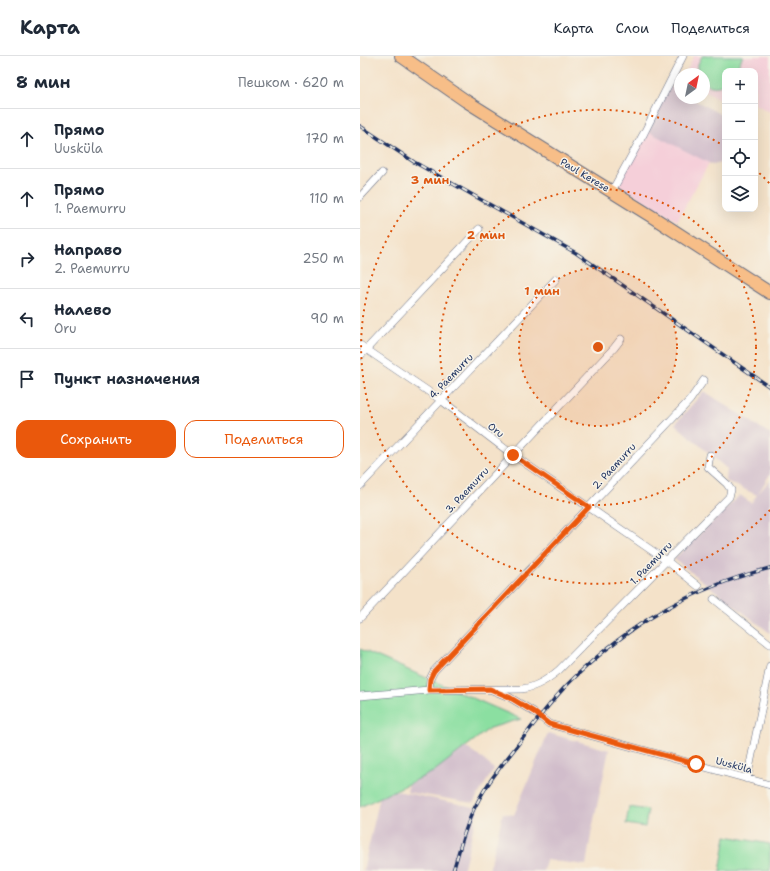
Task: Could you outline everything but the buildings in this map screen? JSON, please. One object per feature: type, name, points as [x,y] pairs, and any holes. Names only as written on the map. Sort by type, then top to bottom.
[{"type":"highway","name":"Paul Kerese","points":[[401,56],[472,104],[770,293]]},
{"type":"street","points":[[612,192],[683,56]]},
{"type":"street","points":[[360,197],[382,173]]},
{"type":"street","points":[[360,356],[363,347],[479,229]]},
{"type":"street","name":"4. Paemurru","points":[[360,486],[556,278]]},
{"type":"street","name":"3. Paemurru","points":[[360,618],[614,348],[620,339]]},
{"type":"street","name":"Oru","points":[[363,347],[441,400],[513,455],[667,561],[698,586]]},
{"type":"street","name":"2. Paemurru","points":[[429,690],[430,679],[434,671],[690,400],[704,380]]},
{"type":"street","name":"1. Paemurru","points":[[490,689],[532,687],[549,678],[559,670],[729,497],[731,490],[727,484],[708,467],[710,455]]},
{"type":"street","points":[[714,599],[770,644]]},
{"type":"street","points":[[747,779],[770,666]]},
{"type":"street","points":[[360,696],[429,690],[490,689]]},
{"type":"street","name":"Uusküla","points":[[490,689],[509,697],[534,712],[549,724],[770,785]]},
{"type":"shaded area","points":[[694,56],[770,56],[770,112],[758,106],[758,68],[722,68],[722,100],[710,94],[710,68],[688,68]]},
{"type":"shaded area","points":[[668,85],[674,88],[674,104],[702,104],[722,115],[722,163],[713,165],[645,130]]},
{"type":"shaded area","points":[[649,122],[713,156],[677,221],[616,183]]},
{"type":"shaded area","points":[[704,391],[770,434],[770,474],[758,494],[770,480],[770,633],[674,559],[740,495],[751,503],[757,495],[726,481],[727,469],[675,424]]},
{"type":"shaded area","points":[[419,729],[449,736],[479,756],[494,769],[473,803],[407,792]]},
{"type":"shaded area","points":[[548,733],[609,750],[586,865],[546,860],[543,871],[489,871],[503,813],[514,815]]},
{"type":"shaded area","points":[[382,788],[478,808],[463,871],[363,871]]},
{"type":"green space","points":[[702,56],[743,56],[737,68],[722,68],[722,85],[720,86],[710,85],[710,68],[698,68],[698,64]]},
{"type":"green space","points":[[360,649],[521,719],[490,728],[433,772],[360,807]]},
{"type":"green space","points":[[629,807],[648,810],[645,827],[626,824]]},
{"type":"green space","points":[[726,836],[770,844],[770,871],[720,871]]},
{"type":"railway","points":[[360,126],[414,162],[576,253],[770,387]]},
{"type":"railway","points":[[453,871],[469,821],[486,788],[540,716],[572,680],[616,641],[664,610],[688,597],[714,586],[741,576],[770,568]]},
{"type":"route","points":[[513,455],[589,507],[434,671],[430,679],[429,690],[490,689],[509,697],[534,712],[549,724],[696,764]]}]
